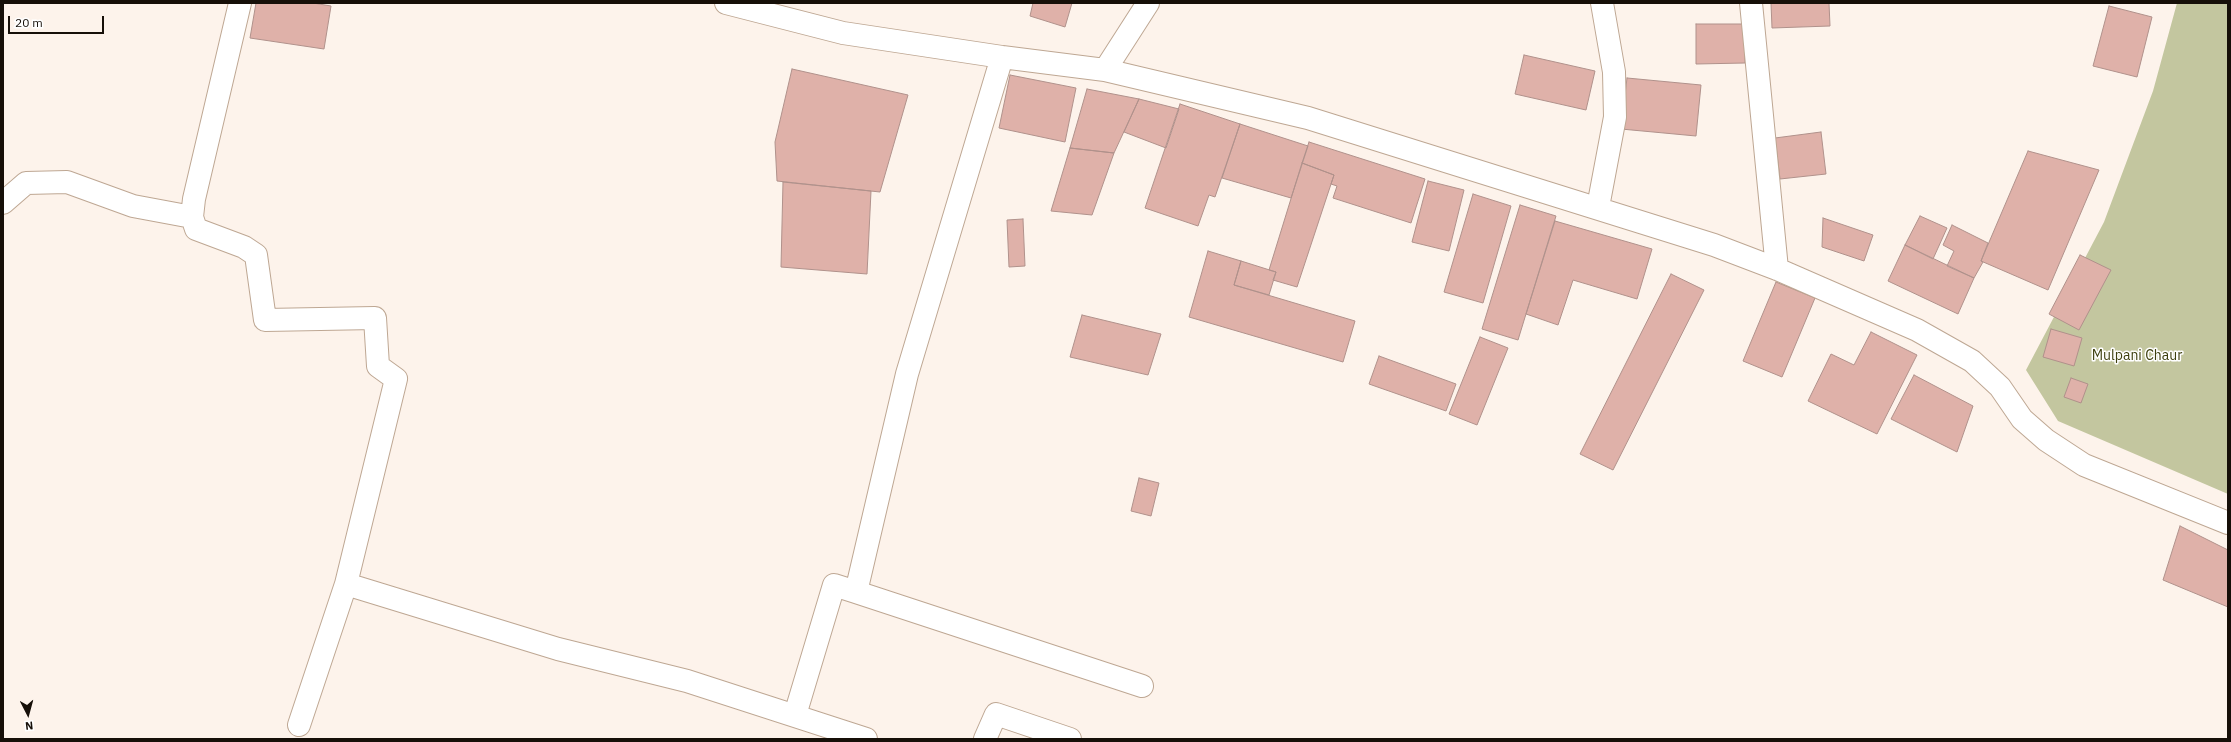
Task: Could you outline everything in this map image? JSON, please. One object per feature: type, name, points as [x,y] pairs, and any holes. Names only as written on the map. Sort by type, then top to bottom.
[{"type":"street","points":[[240,3],[192,216],[196,230],[244,247],[256,255],[265,320],[375,318],[378,366],[396,379],[346,584],[299,725]]},
{"type":"street","points":[[726,3],[843,33],[1002,57],[1105,70],[1308,118],[1598,207],[1714,245],[1777,269],[1916,330],[1972,361],[2000,387],[2022,419],[2046,440],[2084,465],[2228,523]]},
{"type":"street","points":[[1105,70],[1148,3]]},
{"type":"street","points":[[1598,207],[1615,117],[1614,72],[1602,3]]},
{"type":"street","points":[[1752,3],[1777,269]]},
{"type":"street","points":[[856,592],[907,374],[1002,57]]},
{"type":"street","points":[[3,203],[26,183],[67,182],[133,206],[192,216]]},
{"type":"street","points":[[346,584],[558,649],[687,681],[795,714],[866,739]]},
{"type":"street","points":[[795,714],[834,585],[1142,686]]},
{"type":"street","points":[[985,739],[996,714],[1070,739]]},
{"type":"green space","name":"Mulpani Chaur","points":[[2177,3],[2228,3],[2228,494],[2058,421],[2026,370],[2104,222],[2153,91]]},
{"type":"building","points":[[256,3],[313,3],[331,6],[324,49],[250,38]]},
{"type":"building","points":[[1033,3],[1072,3],[1065,27],[1030,16]]},
{"type":"building","points":[[1771,3],[1829,3],[1830,26],[1772,28]]},
{"type":"building","points":[[2109,6],[2152,17],[2137,77],[2093,66]]},
{"type":"building","points":[[1696,24],[1745,24],[1745,63],[1696,64]]},
{"type":"building","points":[[1524,55],[1595,71],[1586,110],[1515,94]]},
{"type":"building","points":[[792,69],[908,95],[880,192],[777,181],[775,142]]},
{"type":"building","points":[[1010,75],[1076,88],[1065,142],[999,128]]},
{"type":"building","points":[[1627,78],[1701,85],[1696,136],[1621,129]]},
{"type":"building","points":[[1087,89],[1139,99],[1114,153],[1070,148]]},
{"type":"building","points":[[1139,99],[1179,109],[1166,148],[1124,132]]},
{"type":"building","points":[[1180,104],[1240,124],[1215,197],[1209,195],[1198,226],[1145,208]]},
{"type":"building","points":[[1240,124],[1308,146],[1291,198],[1222,178]]},
{"type":"building","points":[[1821,132],[1826,174],[1780,179],[1775,138]]},
{"type":"building","points":[[1309,142],[1425,179],[1411,223],[1333,198],[1337,186],[1331,184],[1334,175],[1302,163]]},
{"type":"building","points":[[1070,148],[1114,153],[1092,215],[1051,211]]},
{"type":"building","points":[[2028,151],[2099,170],[2048,290],[1981,261]]},
{"type":"building","points":[[1302,163],[1334,175],[1297,287],[1273,280],[1276,272],[1269,270]]},
{"type":"building","points":[[1428,181],[1464,190],[1449,251],[1412,242]]},
{"type":"building","points":[[783,182],[871,191],[867,274],[781,267]]},
{"type":"building","points":[[1473,194],[1511,206],[1483,303],[1444,292]]},
{"type":"building","points":[[1520,205],[1556,216],[1518,340],[1482,329]]},
{"type":"building","points":[[1920,216],[1947,228],[1933,259],[1905,245]]},
{"type":"building","points":[[1823,218],[1873,235],[1864,261],[1822,247]]},
{"type":"building","points":[[1023,219],[1025,266],[1009,267],[1007,220]]},
{"type":"building","points":[[1555,221],[1652,249],[1637,299],[1573,280],[1558,325],[1526,314]]},
{"type":"building","points":[[1952,225],[1988,243],[1981,261],[1983,262],[1974,278],[1947,266],[1954,251],[1943,245]]},
{"type":"building","points":[[1905,245],[1974,278],[1958,314],[1888,281]]},
{"type":"building","points":[[1208,251],[1241,261],[1234,285],[1355,321],[1343,362],[1189,317]]},
{"type":"building","points":[[2080,255],[2111,270],[2079,330],[2049,314]]},
{"type":"building","points":[[1241,261],[1276,272],[1269,295],[1234,285]]},
{"type":"building","points":[[1671,274],[1704,290],[1613,470],[1580,454]]},
{"type":"building","points":[[1776,282],[1815,298],[1782,377],[1743,361]]},
{"type":"building","points":[[1082,315],[1161,334],[1148,375],[1070,357]]},
{"type":"building","points":[[2051,329],[2082,338],[2074,366],[2043,357]]},
{"type":"building","points":[[1871,332],[1917,355],[1877,434],[1808,401],[1831,354],[1854,365]]},
{"type":"building","points":[[1480,337],[1508,348],[1477,425],[1449,414]]},
{"type":"building","points":[[1379,356],[1456,384],[1446,411],[1369,384]]},
{"type":"building","points":[[1914,375],[1973,406],[1957,452],[1891,419]]},
{"type":"building","points":[[2071,378],[2088,384],[2081,403],[2064,397]]},
{"type":"building","points":[[1139,478],[1159,483],[1151,516],[1131,511]]},
{"type":"building","points":[[2180,526],[2228,550],[2228,607],[2163,580]]}]
